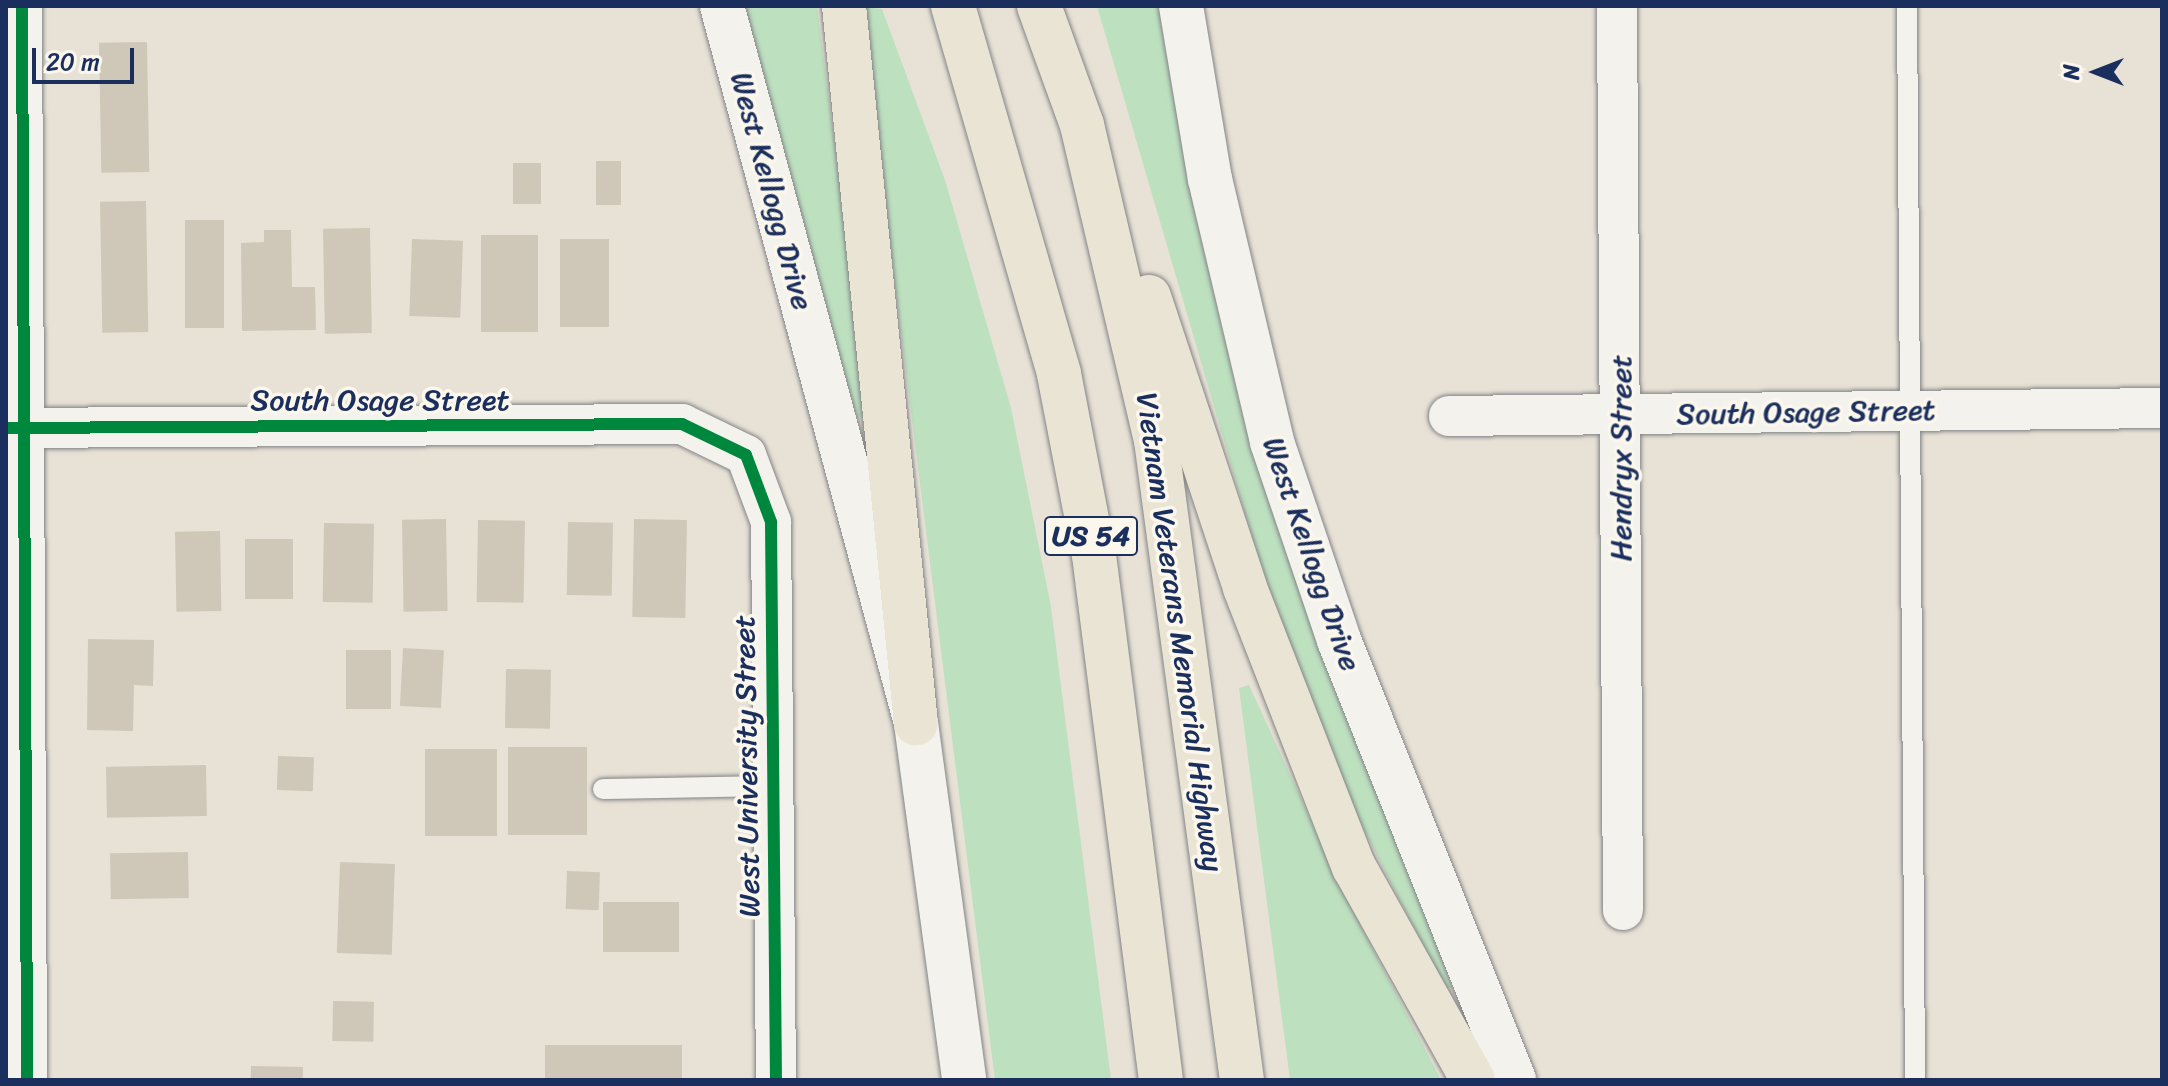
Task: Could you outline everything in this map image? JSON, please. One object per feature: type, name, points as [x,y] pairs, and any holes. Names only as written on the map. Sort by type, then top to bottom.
[{"type":"highway","points":[[844,6],[916,723]]},
{"type":"highway","name":"US 54","points":[[953,6],[1055,359],[1094,555],[1161,1080]]},
{"type":"highway","name":"Vietnam Veterans Memorial Highway","points":[[1039,6],[1082,125],[1156,440],[1242,1080]]},
{"type":"highway","points":[[1082,125],[1141,275],[1245,588],[1354,867],[1473,1080]]},
{"type":"main road","name":"West Kellogg Drive","points":[[722,6],[916,723],[964,1080]]},
{"type":"main road","name":"West Kellogg Drive","points":[[1181,6],[1210,179],[1272,442],[1339,640],[1514,1080]]},
{"type":"street","points":[[22,6],[16,428],[16,754],[27,1080]]},
{"type":"street","name":"Hendryx Street","points":[[1617,6],[1623,910]]},
{"type":"street","name":"South Osage Street","points":[[1449,416],[2162,408]]},
{"type":"street","name":"South Osage Street","points":[[16,428],[682,424],[746,455]]},
{"type":"street","name":"West University Street","points":[[746,455],[771,522],[776,1080]]},
{"type":"lane","points":[[1907,6],[1915,1080]]},
{"type":"lane","points":[[603,789],[773,786]]},
{"type":"green space","points":[[743,6],[817,6],[869,416],[854,418]]},
{"type":"green space","points":[[860,6],[882,9],[945,180],[1011,408],[1051,607],[1111,1080],[995,1080]]},
{"type":"green space","points":[[1097,6],[1163,6],[1455,987],[1445,989],[1340,783],[1279,629]]},
{"type":"green space","points":[[1249,685],[1351,907],[1441,1080],[1290,1080],[1239,688]]},
{"type":"building","points":[[147,42],[149,172],[101,173],[99,43]]},
{"type":"building","points":[[596,161],[621,161],[621,205],[596,205]]},
{"type":"building","points":[[513,163],[541,163],[541,204],[513,204]]},
{"type":"building","points":[[146,201],[148,332],[102,333],[100,202]]},
{"type":"building","points":[[185,220],[224,220],[224,328],[185,328]]},
{"type":"building","points":[[370,228],[372,333],[325,334],[323,229]]},
{"type":"building","points":[[264,230],[291,230],[292,287],[315,287],[316,330],[242,331],[241,243],[264,242]]},
{"type":"building","points":[[481,235],[538,235],[538,332],[481,332]]},
{"type":"building","points":[[412,239],[463,241],[460,318],[409,316]]},
{"type":"building","points":[[560,239],[609,239],[609,327],[560,327]]},
{"type":"building","points":[[446,519],[448,611],[404,612],[402,520]]},
{"type":"building","points":[[634,519],[687,520],[685,618],[632,617]]},
{"type":"building","points":[[478,520],[525,521],[524,603],[477,602]]},
{"type":"building","points":[[568,522],[613,523],[612,596],[567,595]]},
{"type":"building","points":[[324,523],[374,524],[373,603],[323,602]]},
{"type":"building","points":[[220,531],[221,611],[176,612],[175,532]]},
{"type":"building","points":[[245,539],[293,539],[293,599],[245,599]]},
{"type":"building","points":[[88,639],[154,640],[153,686],[134,685],[133,731],[87,730]]},
{"type":"building","points":[[403,648],[444,650],[441,708],[400,706]]},
{"type":"building","points":[[346,650],[391,650],[391,709],[346,709]]},
{"type":"building","points":[[506,669],[551,670],[550,729],[505,728]]},
{"type":"building","points":[[508,747],[587,747],[587,835],[508,835]]},
{"type":"building","points":[[425,749],[497,749],[497,836],[425,836]]},
{"type":"building","points":[[278,756],[314,757],[313,791],[277,790]]},
{"type":"building","points":[[206,765],[207,816],[107,818],[106,767]]},
{"type":"building","points":[[188,852],[189,898],[111,899],[110,853]]},
{"type":"building","points":[[340,862],[395,864],[392,955],[337,953]]},
{"type":"building","points":[[567,871],[600,872],[599,910],[566,909]]},
{"type":"building","points":[[603,902],[679,902],[679,952],[603,952]]},
{"type":"building","points":[[333,1001],[374,1002],[373,1042],[332,1041]]},
{"type":"building","points":[[545,1045],[682,1045],[682,1080],[545,1080]]},
{"type":"building","points":[[251,1066],[303,1067],[303,1080],[251,1080]]},
{"type":"cycle path","points":[[22,6],[27,1080]]},
{"type":"cycle path","points":[[6,428],[682,424],[746,455],[771,522],[776,1080]]}]
